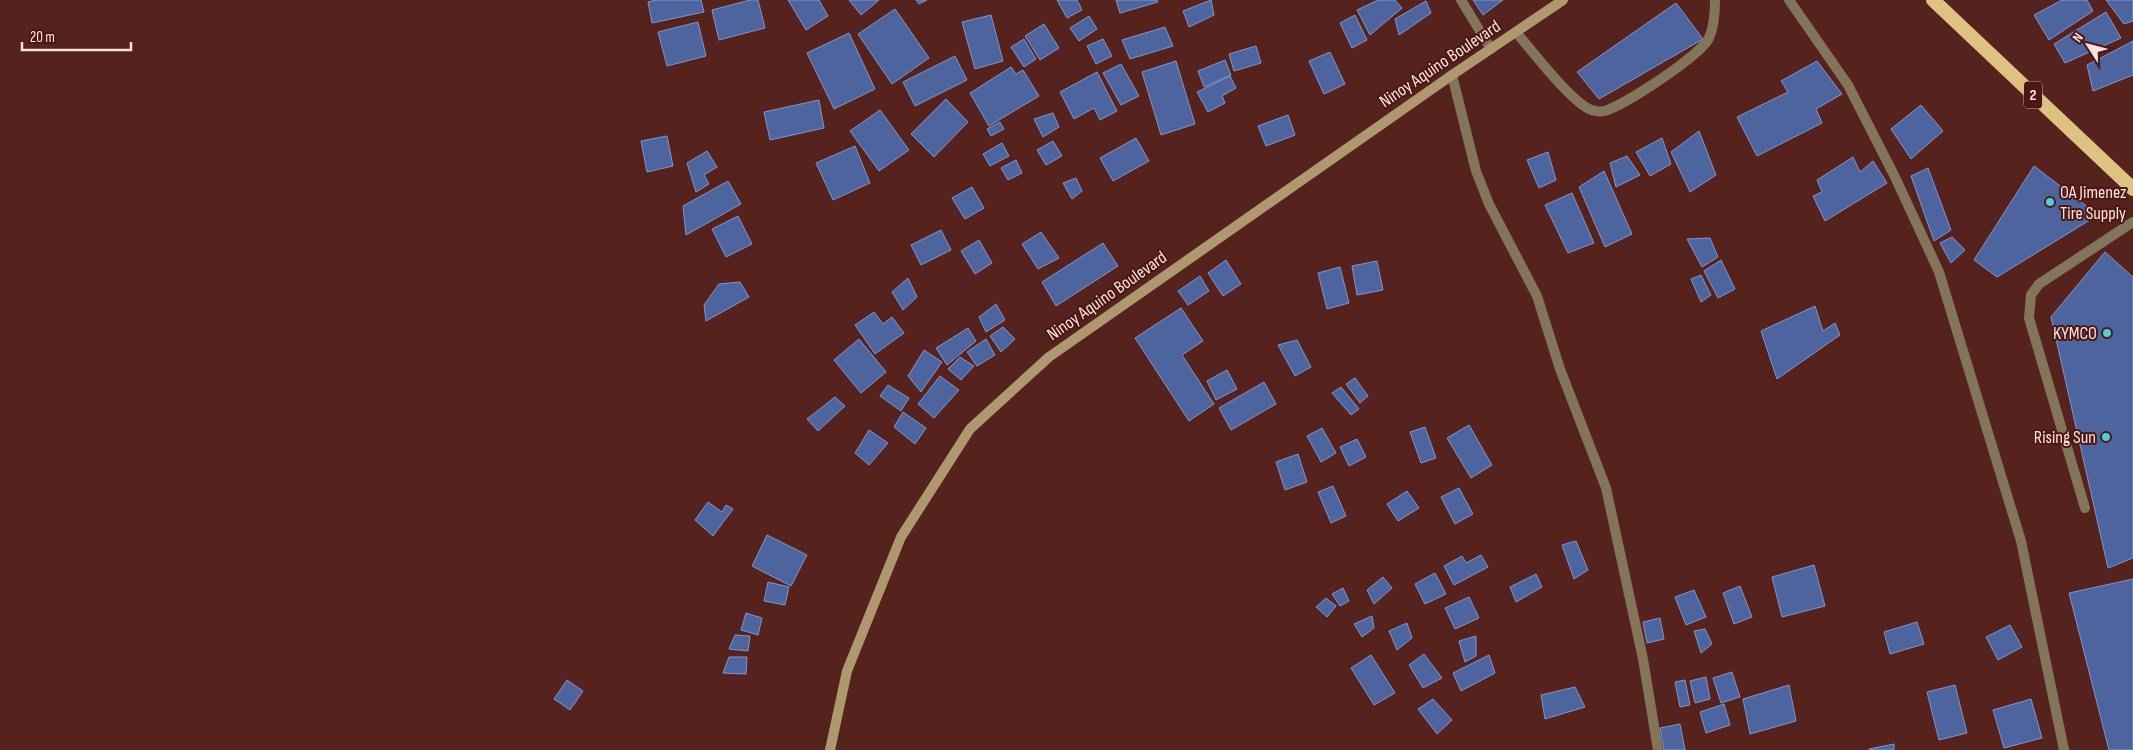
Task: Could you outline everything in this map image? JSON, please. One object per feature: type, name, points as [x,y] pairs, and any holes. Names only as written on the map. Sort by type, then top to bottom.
[{"type":"highway","name":"2","points":[[1933,0],[2133,189]]},
{"type":"main road","name":"Ninoy Aquino Boulevard","points":[[830,750],[847,671],[901,537],[970,428],[1048,357],[1452,75],[1563,0]]},
{"type":"street","points":[[1461,0],[1491,49]]},
{"type":"street","points":[[1516,32],[1571,93],[1589,109],[1602,112],[1619,106],[1689,59],[1709,38],[1714,21],[1715,0]]},
{"type":"street","points":[[1789,0],[1848,85],[1895,177],[1939,272],[2021,541],[2064,750]]},
{"type":"street","points":[[1452,75],[1476,171],[1489,204],[1537,296],[1560,369],[1606,488],[1643,659],[1658,750]]},
{"type":"street","points":[[2085,508],[2029,318],[2032,295],[2039,284],[2133,222]]},
{"type":"building","points":[[656,0],[701,0],[704,12],[652,23],[648,2]]},
{"type":"building","points":[[750,0],[758,0],[765,28],[719,40],[712,10]]},
{"type":"building","points":[[788,0],[819,0],[828,16],[806,30]]},
{"type":"building","points":[[849,0],[879,0],[861,15]]},
{"type":"building","points":[[916,0],[927,0],[919,4]]},
{"type":"building","points":[[1057,0],[1077,0],[1082,10],[1067,18]]},
{"type":"building","points":[[1116,0],[1157,0],[1158,2],[1120,13]]},
{"type":"building","points":[[1211,0],[1214,15],[1189,27],[1183,11]]},
{"type":"building","points":[[1378,0],[1395,0],[1402,8],[1370,35],[1357,10]]},
{"type":"building","points":[[1473,0],[1503,0],[1483,15]]},
{"type":"building","points":[[2062,0],[2087,0],[2093,11],[2049,40],[2034,15]]},
{"type":"building","points":[[2106,0],[2133,0],[2133,21],[2124,24]]},
{"type":"building","points":[[1426,1],[1431,13],[1399,35],[1395,19]]},
{"type":"building","points":[[1676,3],[1703,39],[1599,99],[1577,72]]},
{"type":"building","points":[[895,9],[929,58],[892,84],[858,34]]},
{"type":"building","points":[[2106,12],[2121,38],[2065,63],[2054,44]]},
{"type":"building","points":[[991,15],[1003,61],[975,69],[962,22]]},
{"type":"building","points":[[1355,15],[1367,40],[1352,48],[1340,23]]},
{"type":"building","points":[[1089,16],[1097,29],[1079,41],[1070,28]]},
{"type":"building","points":[[698,22],[706,56],[667,66],[658,32]]},
{"type":"building","points":[[1044,24],[1059,48],[1040,60],[1025,36]]},
{"type":"building","points":[[1165,27],[1173,46],[1130,59],[1122,40]]},
{"type":"building","points":[[849,33],[875,89],[834,109],[807,53]]},
{"type":"building","points":[[1024,39],[1036,59],[1024,67],[1011,47]]},
{"type":"building","points":[[1103,39],[1112,56],[1096,64],[1087,46]]},
{"type":"building","points":[[2133,41],[2133,75],[2093,91],[2087,65]]},
{"type":"building","points":[[1256,46],[1261,63],[1234,71],[1229,54]]},
{"type":"building","points":[[1330,52],[1345,84],[1324,94],[1309,61]]},
{"type":"building","points":[[955,56],[967,80],[915,106],[903,82]]},
{"type":"building","points":[[1225,60],[1231,75],[1204,87],[1198,71]]},
{"type":"building","points":[[1176,61],[1195,124],[1161,135],[1142,72]]},
{"type":"building","points":[[1817,61],[1842,94],[1816,109],[1822,123],[1757,156],[1737,117],[1788,92],[1781,81]]},
{"type":"building","points":[[1121,64],[1139,96],[1121,105],[1103,73]]},
{"type":"building","points":[[1011,67],[1016,74],[1023,70],[1039,96],[989,126],[970,93]]},
{"type":"building","points":[[1097,72],[1117,111],[1100,120],[1094,108],[1074,119],[1060,92]]},
{"type":"building","points":[[1230,76],[1236,88],[1222,96],[1225,103],[1208,112],[1197,92]]},
{"type":"building","points":[[946,99],[968,122],[934,157],[911,134]]},
{"type":"building","points":[[819,100],[824,128],[770,140],[764,112]]},
{"type":"building","points":[[1921,105],[1943,131],[1911,159],[1891,129]]},
{"type":"building","points":[[880,110],[909,150],[879,171],[850,131]]},
{"type":"building","points":[[1053,113],[1059,127],[1043,137],[1034,119]]},
{"type":"building","points":[[1288,115],[1295,135],[1266,146],[1258,126]]},
{"type":"building","points":[[1000,122],[1004,129],[991,136],[987,129]]},
{"type":"building","points":[[1699,131],[1716,175],[1690,192],[1671,152]]},
{"type":"building","points":[[667,136],[673,166],[647,172],[641,141]]},
{"type":"building","points":[[1136,138],[1149,161],[1113,181],[1100,158]]},
{"type":"building","points":[[1662,138],[1671,164],[1650,176],[1636,152]]},
{"type":"building","points":[[1053,141],[1062,156],[1046,165],[1037,150]]},
{"type":"building","points":[[1002,143],[1009,156],[990,166],[983,154]]},
{"type":"building","points":[[855,146],[870,183],[833,200],[816,163]]},
{"type":"building","points":[[707,151],[717,167],[704,175],[709,184],[696,192],[687,163]]},
{"type":"building","points":[[1548,152],[1556,180],[1539,188],[1527,160]]},
{"type":"building","points":[[1627,156],[1640,175],[1616,187],[1610,163]]},
{"type":"building","points":[[1853,157],[1860,172],[1873,161],[1887,183],[1825,221],[1813,196],[1822,192],[1817,180]]},
{"type":"building","points":[[1016,160],[1022,173],[1008,180],[1001,168]]},
{"type":"building","points":[[2034,166],[2098,215],[1997,277],[1974,260]]},
{"type":"building","points":[[1928,168],[1951,230],[1934,241],[1911,176]]},
{"type":"building","points":[[1604,171],[1632,234],[1605,247],[1579,187]]},
{"type":"building","points":[[1076,178],[1082,191],[1072,199],[1063,183]]},
{"type":"building","points":[[728,181],[741,204],[686,235],[683,206]]},
{"type":"building","points":[[972,187],[984,208],[965,219],[952,198]]},
{"type":"building","points":[[1572,193],[1594,243],[1568,253],[1545,205]]},
{"type":"building","points":[[738,216],[752,244],[726,257],[712,229]]},
{"type":"building","points":[[941,230],[951,250],[921,265],[911,245]]},
{"type":"building","points":[[1041,232],[1059,258],[1038,269],[1022,244]]},
{"type":"building","points":[[1952,237],[1965,250],[1951,263],[1940,243]]},
{"type":"building","points":[[1710,238],[1718,257],[1702,267],[1687,239]]},
{"type":"building","points":[[979,240],[992,263],[975,274],[961,251]]},
{"type":"building","points":[[1103,243],[1118,266],[1056,306],[1042,282]]},
{"type":"building","name":"Rising Sun","points":[[2105,252],[2133,277],[2133,558],[2108,568],[2051,317]]},
{"type":"building","points":[[1226,260],[1241,284],[1223,296],[1208,273]]},
{"type":"building","points":[[1721,260],[1735,289],[1718,298],[1704,271]]},
{"type":"building","points":[[1377,261],[1383,290],[1357,295],[1352,266]]},
{"type":"building","points":[[1340,267],[1349,303],[1327,309],[1318,273]]},
{"type":"building","points":[[1701,275],[1711,295],[1701,302],[1691,279]]},
{"type":"building","points":[[1200,276],[1209,291],[1188,305],[1178,291]]},
{"type":"building","points":[[908,278],[917,297],[903,310],[892,292]]},
{"type":"building","points":[[740,282],[749,297],[706,321],[704,305],[719,284]]},
{"type":"building","points":[[996,304],[1005,320],[986,332],[979,317]]},
{"type":"building","points":[[1815,306],[1823,331],[1835,323],[1840,335],[1777,379],[1761,331]]},
{"type":"building","points":[[1181,308],[1203,341],[1182,355],[1214,404],[1189,421],[1135,338]]},
{"type":"building","points":[[874,312],[883,324],[892,317],[904,333],[875,354],[855,325]]},
{"type":"building","points":[[1003,327],[1015,339],[1001,352],[990,336]]},
{"type":"building","points":[[968,328],[976,341],[947,365],[936,348]]},
{"type":"building","points":[[859,339],[886,372],[861,393],[834,360]]},
{"type":"building","points":[[986,339],[995,355],[977,366],[967,352]]},
{"type":"building","points":[[1297,340],[1311,367],[1295,376],[1278,345]]},
{"type":"building","points":[[924,350],[942,362],[921,392],[908,376]]},
{"type":"building","points":[[960,357],[974,366],[961,380],[948,369]]},
{"type":"building","points":[[1227,370],[1237,389],[1216,400],[1207,381]]},
{"type":"building","points":[[940,376],[959,390],[934,418],[918,404]]},
{"type":"building","points":[[1355,378],[1368,396],[1360,403],[1346,384]]},
{"type":"building","points":[[1264,382],[1276,404],[1231,430],[1219,408]]},
{"type":"building","points":[[888,385],[909,398],[901,411],[880,396]]},
{"type":"building","points":[[1341,387],[1359,409],[1351,415],[1332,393]]},
{"type":"building","points":[[835,397],[845,406],[818,431],[807,419]]},
{"type":"building","points":[[903,412],[926,428],[915,444],[894,427]]},
{"type":"building","points":[[1469,425],[1492,465],[1471,478],[1447,438]]},
{"type":"building","points":[[1425,427],[1436,458],[1421,463],[1410,432]]},
{"type":"building","points":[[1322,428],[1336,453],[1321,462],[1307,436]]},
{"type":"building","points":[[869,430],[888,443],[869,465],[855,453]]},
{"type":"building","points":[[1357,439],[1366,457],[1349,466],[1340,447]]},
{"type":"building","points":[[1298,454],[1307,482],[1285,490],[1276,462]]},
{"type":"building","points":[[1333,486],[1346,516],[1331,523],[1318,492]]},
{"type":"building","points":[[1459,488],[1473,514],[1455,524],[1441,497]]},
{"type":"building","points":[[1407,491],[1419,508],[1398,521],[1387,504]]},
{"type":"building","points":[[708,502],[722,512],[726,505],[733,509],[713,536],[695,520]]},
{"type":"building","points":[[767,535],[807,555],[791,586],[752,566]]},
{"type":"building","points":[[1576,541],[1588,570],[1574,579],[1562,545]]},
{"type":"building","points":[[1481,555],[1488,567],[1454,585],[1444,566],[1462,556],[1466,563]]},
{"type":"building","points":[[1814,565],[1825,606],[1782,617],[1772,577]]},
{"type":"building","points":[[1435,573],[1446,594],[1425,604],[1415,584]]},
{"type":"building","points":[[1536,574],[1542,587],[1516,602],[1510,587]]},
{"type":"building","points":[[1383,577],[1392,588],[1374,604],[1367,590]]},
{"type":"building","points":[[2133,579],[2133,750],[2109,750],[2069,593]]},
{"type":"building","points":[[768,582],[789,587],[785,605],[764,601]]},
{"type":"building","points":[[1740,586],[1752,617],[1734,624],[1723,593]]},
{"type":"building","points":[[1343,588],[1349,601],[1340,606],[1332,594]]},
{"type":"building","points":[[1694,590],[1706,617],[1686,625],[1675,597]]},
{"type":"building","points":[[1469,597],[1479,618],[1455,629],[1445,608]]},
{"type":"building","points":[[1326,598],[1336,606],[1327,617],[1316,607]]},
{"type":"building","points":[[746,613],[762,618],[758,635],[741,630]]},
{"type":"building","points":[[1372,616],[1374,628],[1362,637],[1354,624]]},
{"type":"building","points":[[1660,618],[1664,639],[1647,643],[1643,622]]},
{"type":"building","points":[[1917,622],[1924,644],[1890,654],[1884,632]]},
{"type":"building","points":[[1407,623],[1412,638],[1397,650],[1389,631]]},
{"type":"building","points":[[2010,625],[2022,647],[1998,660],[1986,637]]},
{"type":"building","points":[[1705,629],[1712,644],[1701,653],[1694,631]]},
{"type":"building","points":[[735,635],[750,636],[748,651],[729,649]]},
{"type":"building","points":[[1476,636],[1476,656],[1465,662],[1459,641]]},
{"type":"building","points":[[1424,654],[1442,678],[1423,688],[1409,665]]},
{"type":"building","points":[[1371,655],[1395,693],[1374,705],[1351,668]]},
{"type":"building","points":[[1489,655],[1495,673],[1461,691],[1453,673]]},
{"type":"building","points":[[729,657],[747,657],[746,674],[723,673]]},
{"type":"building","points":[[1732,672],[1740,697],[1721,703],[1713,678]]},
{"type":"building","points":[[1706,677],[1710,699],[1695,703],[1690,681]]},
{"type":"building","points":[[567,680],[583,691],[570,710],[554,699]]},
{"type":"building","points":[[1685,680],[1690,705],[1680,707],[1675,682]]},
{"type":"building","points":[[1789,685],[1796,721],[1750,734],[1743,699]]},
{"type":"building","points":[[1955,685],[1967,733],[1939,740],[1927,692]]},
{"type":"building","points":[[1575,687],[1585,707],[1545,719],[1541,695]]},
{"type":"building","points":[[1433,699],[1452,720],[1437,734],[1418,709]]},
{"type":"building","points":[[2031,699],[2042,738],[2004,748],[1993,710]]},
{"type":"building","points":[[1724,704],[1730,725],[1706,733],[1700,712]]},
{"type":"building","points":[[1680,724],[1685,750],[1664,750],[1660,728]]},
{"type":"building","points":[[1894,744],[1894,750],[1869,750],[1869,749]]},
{"type":"place","name":"OA Jimenez Tire Supply","points":[[2050,202]]},
{"type":"place","name":"KYMCO","points":[[2107,333]]},
{"type":"place","name":"Rising Sun","points":[[2106,437]]}]
